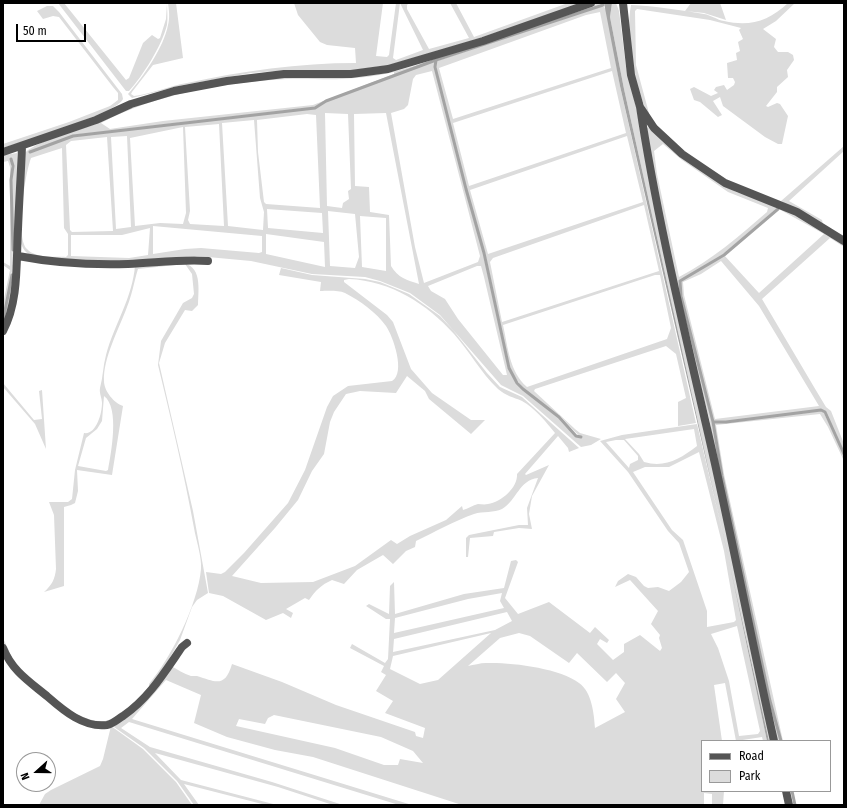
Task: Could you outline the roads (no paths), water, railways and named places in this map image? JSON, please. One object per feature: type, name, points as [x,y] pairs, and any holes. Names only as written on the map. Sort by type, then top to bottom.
[{"type":"street","points":[[3,152],[96,120],[131,104],[174,91],[234,80],[284,74],[351,74],[388,68],[483,41],[591,3]]},
{"type":"street","points":[[623,3],[631,75],[640,107],[651,169],[684,330],[706,421],[774,740]]},
{"type":"street","points":[[640,107],[663,137],[682,154],[736,188],[797,212],[844,241]]},
{"type":"street","points":[[3,332],[12,312],[18,256],[22,146]]},
{"type":"street","points":[[18,256],[40,260],[103,264],[129,264],[178,260],[208,261]]},
{"type":"street","points":[[3,648],[15,669],[22,677],[64,711],[86,722],[106,725],[114,722],[142,700],[152,690],[187,642]]},
{"type":"street","points":[[786,792],[789,805]]},
{"type":"waterway","points":[[30,152],[73,136],[315,108],[326,101],[436,60],[603,5]]},
{"type":"waterway","points":[[436,60],[435,67],[484,253],[509,368],[517,383],[523,389],[559,417],[576,436],[581,437]]},
{"type":"waterway","points":[[11,159],[13,166],[11,180],[13,250]]},
{"type":"waterway","points":[[778,209],[724,255],[680,281],[681,296],[713,422],[722,476],[770,701],[781,740]]},
{"type":"waterway","points":[[3,321],[12,275]]},
{"type":"waterway","points":[[713,422],[726,422],[821,410],[825,412],[844,454]]},
{"type":"waterway","points":[[792,792],[795,805]]}]
